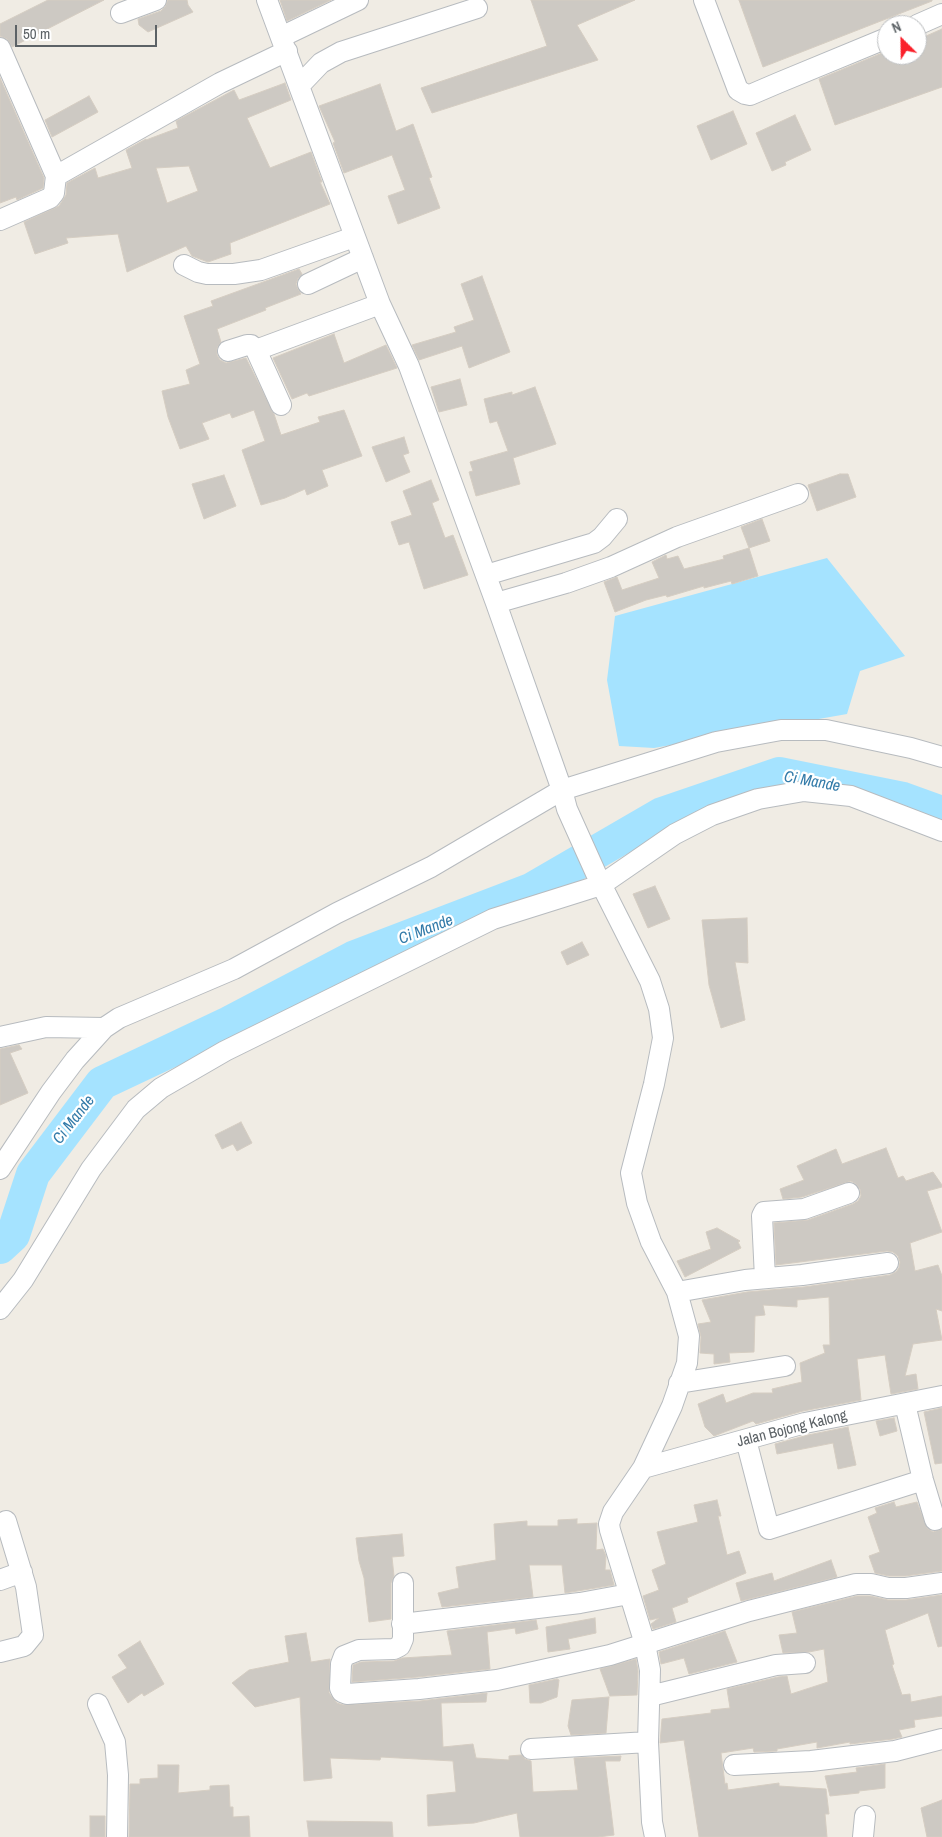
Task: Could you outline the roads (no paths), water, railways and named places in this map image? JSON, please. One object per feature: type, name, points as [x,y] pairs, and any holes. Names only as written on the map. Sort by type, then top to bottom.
[{"type":"street","points":[[121,13],[156,0]]},
{"type":"street","points":[[267,0],[380,304],[409,366],[486,575],[564,799],[599,882],[650,981],[659,1009],[663,1038],[654,1084],[631,1173],[638,1203],[651,1242],[677,1292],[689,1336],[687,1363],[672,1406],[643,1468],[613,1512],[609,1524],[645,1644],[650,1670],[648,1742],[652,1822],[655,1837]]},
{"type":"street","points":[[56,176],[220,83],[358,0]]},
{"type":"street","points":[[704,0],[738,90],[745,94],[750,95],[877,42]]},
{"type":"street","points":[[300,85],[321,63],[341,52],[476,8]]},
{"type":"street","points":[[927,21],[942,14]]},
{"type":"street","points":[[0,48],[7,84],[56,176],[54,193],[50,198],[0,220]]},
{"type":"street","points":[[184,265],[207,274],[234,274],[261,270],[354,236]]},
{"type":"street","points":[[308,284],[363,258]]},
{"type":"street","points":[[256,350],[380,304]]},
{"type":"street","points":[[228,351],[247,344],[256,350],[281,405]]},
{"type":"street","points":[[496,603],[566,583],[611,567],[677,537],[798,494]]},
{"type":"street","points":[[486,575],[594,543],[602,537],[617,519]]},
{"type":"street","points":[[0,1169],[51,1092],[75,1060],[104,1028],[119,1018],[234,969],[337,913],[564,799],[716,742],[781,730],[826,730],[911,748],[942,757]]},
{"type":"street","points":[[0,1310],[23,1280],[91,1170],[136,1109],[161,1088],[224,1051],[493,919],[599,882],[675,834],[712,815],[758,799],[804,792],[851,796],[942,831]]},
{"type":"street","points":[[0,1037],[46,1027],[104,1028]]},
{"type":"street","points":[[765,1278],[762,1216],[764,1212],[804,1209],[849,1193]]},
{"type":"street","points":[[677,1292],[745,1280],[888,1263]]},
{"type":"street","points":[[679,1382],[785,1366]]},
{"type":"street","name":"Jalan Bojong Kalong","points":[[643,1468],[805,1423],[942,1396]]},
{"type":"street","points":[[906,1404],[923,1480],[935,1520]]},
{"type":"street","points":[[746,1440],[769,1529],[923,1480]]},
{"type":"street","points":[[0,1652],[24,1646],[33,1635],[26,1587],[6,1521]]},
{"type":"street","points":[[0,1580],[22,1572]]},
{"type":"street","points":[[403,1583],[403,1638],[400,1646],[394,1649],[359,1650],[344,1656],[341,1664],[340,1688],[342,1692],[347,1694],[419,1689],[497,1680],[610,1655],[749,1612],[856,1584],[906,1588],[942,1583]]},
{"type":"street","points":[[402,1624],[580,1603],[629,1594]]},
{"type":"street","points":[[650,1696],[776,1665],[805,1663]]},
{"type":"street","points":[[98,1704],[115,1742],[118,1775],[117,1837]]},
{"type":"street","points":[[734,1765],[811,1761],[895,1751],[942,1738]]},
{"type":"street","points":[[531,1749],[648,1742]]},
{"type":"street","points":[[863,1837],[865,1816]]},
{"type":"water","points":[[827,558],[905,656],[860,671],[847,714],[654,748],[619,746],[607,680],[615,616]]},
{"type":"waterway","name":"Ci Mande","points":[[0,1247],[13,1235],[33,1174],[102,1083],[229,1023],[353,958],[531,890],[662,814],[779,774],[903,799],[942,813]]}]
